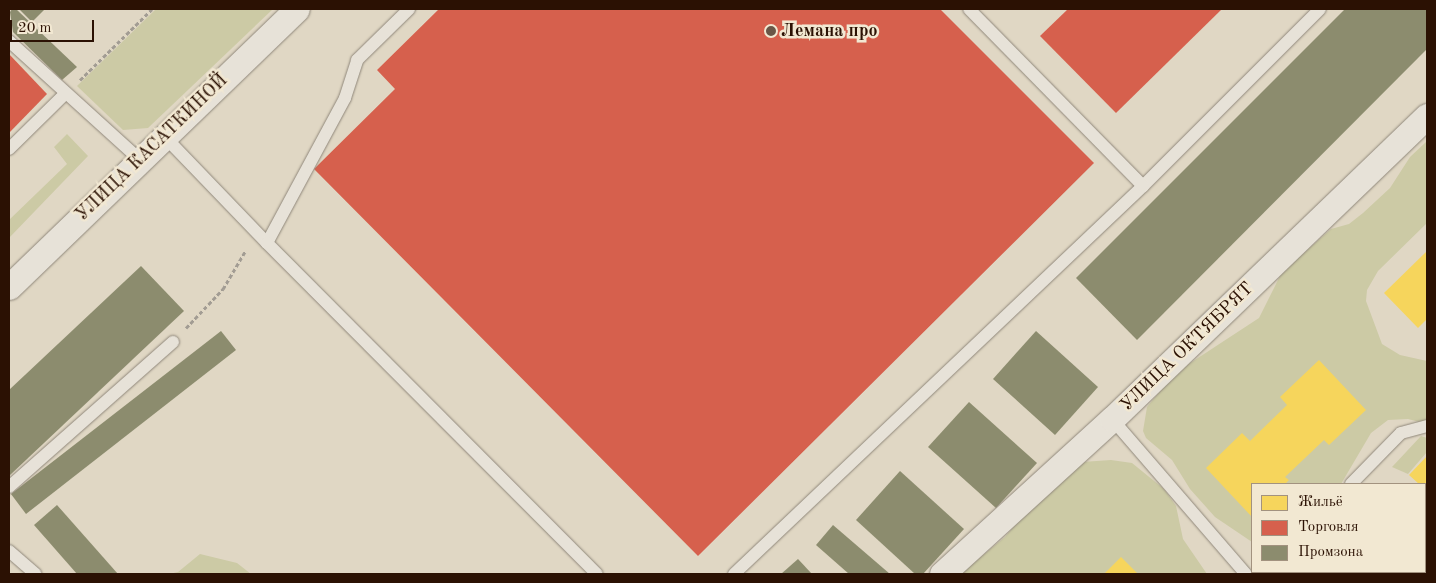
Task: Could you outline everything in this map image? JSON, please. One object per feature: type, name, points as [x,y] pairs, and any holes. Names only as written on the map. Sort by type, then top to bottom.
[{"type":"street","name":"УЛИЦА КАСАТКИНОЙ","points":[[9,288],[139,159],[297,9]]},
{"type":"street","name":"УЛИЦА ОКТЯБРЯТ","points":[[942,574],[1112,419],[1427,116]]},
{"type":"lane","points":[[267,244],[345,98],[357,60],[408,9]]},
{"type":"lane","points":[[969,9],[1143,186]]},
{"type":"lane","points":[[734,574],[1143,186],[1320,9]]},
{"type":"lane","points":[[9,41],[65,94],[139,159]]},
{"type":"lane","points":[[9,149],[65,94]]},
{"type":"lane","points":[[164,136],[267,244],[597,574]]},
{"type":"lane","points":[[9,487],[173,342]]},
{"type":"lane","points":[[1112,419],[1246,574]]},
{"type":"lane","points":[[1352,483],[1401,433],[1427,426]]},
{"type":"lane","points":[[9,551],[35,574]]},
{"type":"lane","points":[[16,574],[25,565]]},
{"type":"path","points":[[65,94],[152,9]]},
{"type":"path","points":[[173,342],[223,289],[256,232]]},
{"type":"shaded area","points":[[156,9],[273,9],[148,128],[123,130],[77,86]]},
{"type":"shaded area","points":[[67,134],[88,156],[9,238],[9,220],[67,164],[54,147]]},
{"type":"shaded area","points":[[1427,141],[1427,223],[1378,271],[1367,290],[1366,301],[1382,344],[1400,355],[1427,361],[1427,424],[1408,419],[1388,420],[1371,433],[1342,483],[1251,483],[1251,541],[1215,517],[1190,489],[1172,460],[1146,438],[1143,431],[1147,407],[1175,373],[1259,318],[1282,272],[1331,229],[1349,224],[1363,213],[1390,188],[1410,157]]},
{"type":"shaded area","points":[[1421,436],[1427,438],[1427,452],[1408,474],[1392,467]]},
{"type":"shaded area","points":[[1111,460],[1132,463],[1164,489],[1176,506],[1183,539],[1207,574],[960,574],[1005,537],[1023,515],[1082,462]]},
{"type":"shaded area","points":[[200,554],[237,563],[251,574],[169,574],[178,572]]},
{"type":"building: Жильё","points":[[1427,251],[1427,319],[1418,328],[1384,293]]},
{"type":"building: Жильё","points":[[1319,360],[1366,410],[1329,445],[1324,440],[1285,477],[1289,480],[1286,483],[1251,483],[1251,516],[1206,468],[1242,433],[1250,441],[1287,405],[1280,397]]},
{"type":"building: Жильё","points":[[1427,456],[1427,492],[1426,483],[1418,483],[1409,475]]},
{"type":"building: Жильё","points":[[1121,557],[1138,574],[1104,574]]},
{"type":"building: Жильё","points":[[1389,573],[1390,574],[1321,574]]},
{"type":"building: Торговля","points":[[439,9],[940,9],[1094,163],[698,556],[314,169],[395,89],[377,70]]},
{"type":"building: Торговля","points":[[1068,9],[1222,9],[1116,113],[1040,36]]},
{"type":"building: Торговля","points":[[9,54],[47,94],[9,133]]},
{"type":"building: Промзона","points":[[12,9],[16,9],[77,67],[62,80],[13,32],[10,12]]},
{"type":"building: Промзона","points":[[19,9],[45,9],[32,22]]},
{"type":"building: Промзона","points":[[1345,9],[1427,9],[1427,49],[1137,340],[1076,278]]},
{"type":"building: Промзона","points":[[141,266],[184,311],[9,476],[9,390]]},
{"type":"building: Промзона","points":[[221,331],[236,350],[26,514],[11,494]]},
{"type":"building: Промзона","points":[[1036,331],[1098,387],[1055,435],[993,379]]},
{"type":"building: Промзона","points":[[969,402],[1037,463],[996,508],[928,447]]},
{"type":"building: Промзона","points":[[900,471],[964,529],[923,574],[915,574],[856,520]]},
{"type":"building: Промзона","points":[[57,505],[118,574],[77,574],[34,525]]},
{"type":"building: Промзона","points":[[833,525],[890,574],[849,574],[816,545]]},
{"type":"building: Промзона","points":[[798,559],[812,574],[781,574]]},
{"type":"place","name":"Лемана про","points":[[771,31]]}]
